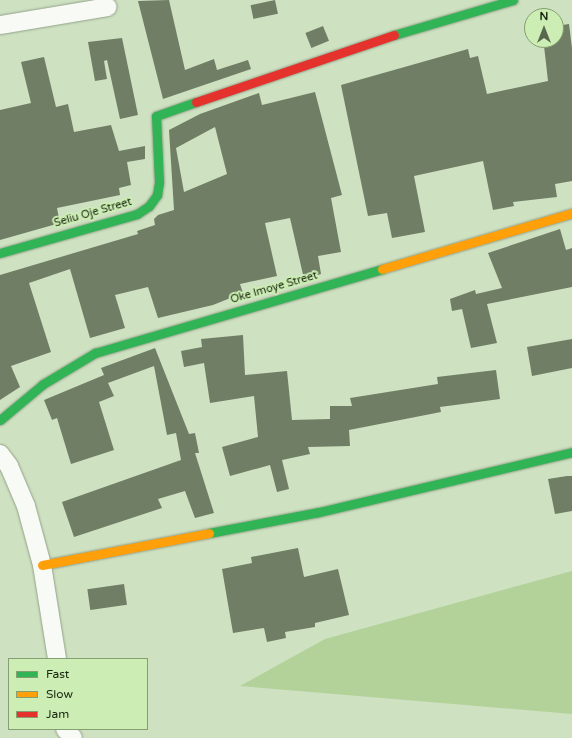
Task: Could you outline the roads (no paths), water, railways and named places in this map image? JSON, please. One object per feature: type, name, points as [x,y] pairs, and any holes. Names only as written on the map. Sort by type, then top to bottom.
[{"type":"street","name":"Seliu Oje Street","points":[[0,253],[137,214],[150,206],[157,196],[159,182],[156,116],[336,52],[513,0]]},
{"type":"street","points":[[0,25],[107,7]]},
{"type":"street","name":"Oke Imoye Street","points":[[0,420],[43,384],[96,352],[572,213]]},
{"type":"street","points":[[42,565],[319,512],[572,452]]},
{"type":"street","points":[[0,454],[9,466],[26,506],[42,565],[57,658]]},
{"type":"street","points":[[66,730],[73,738]]}]
